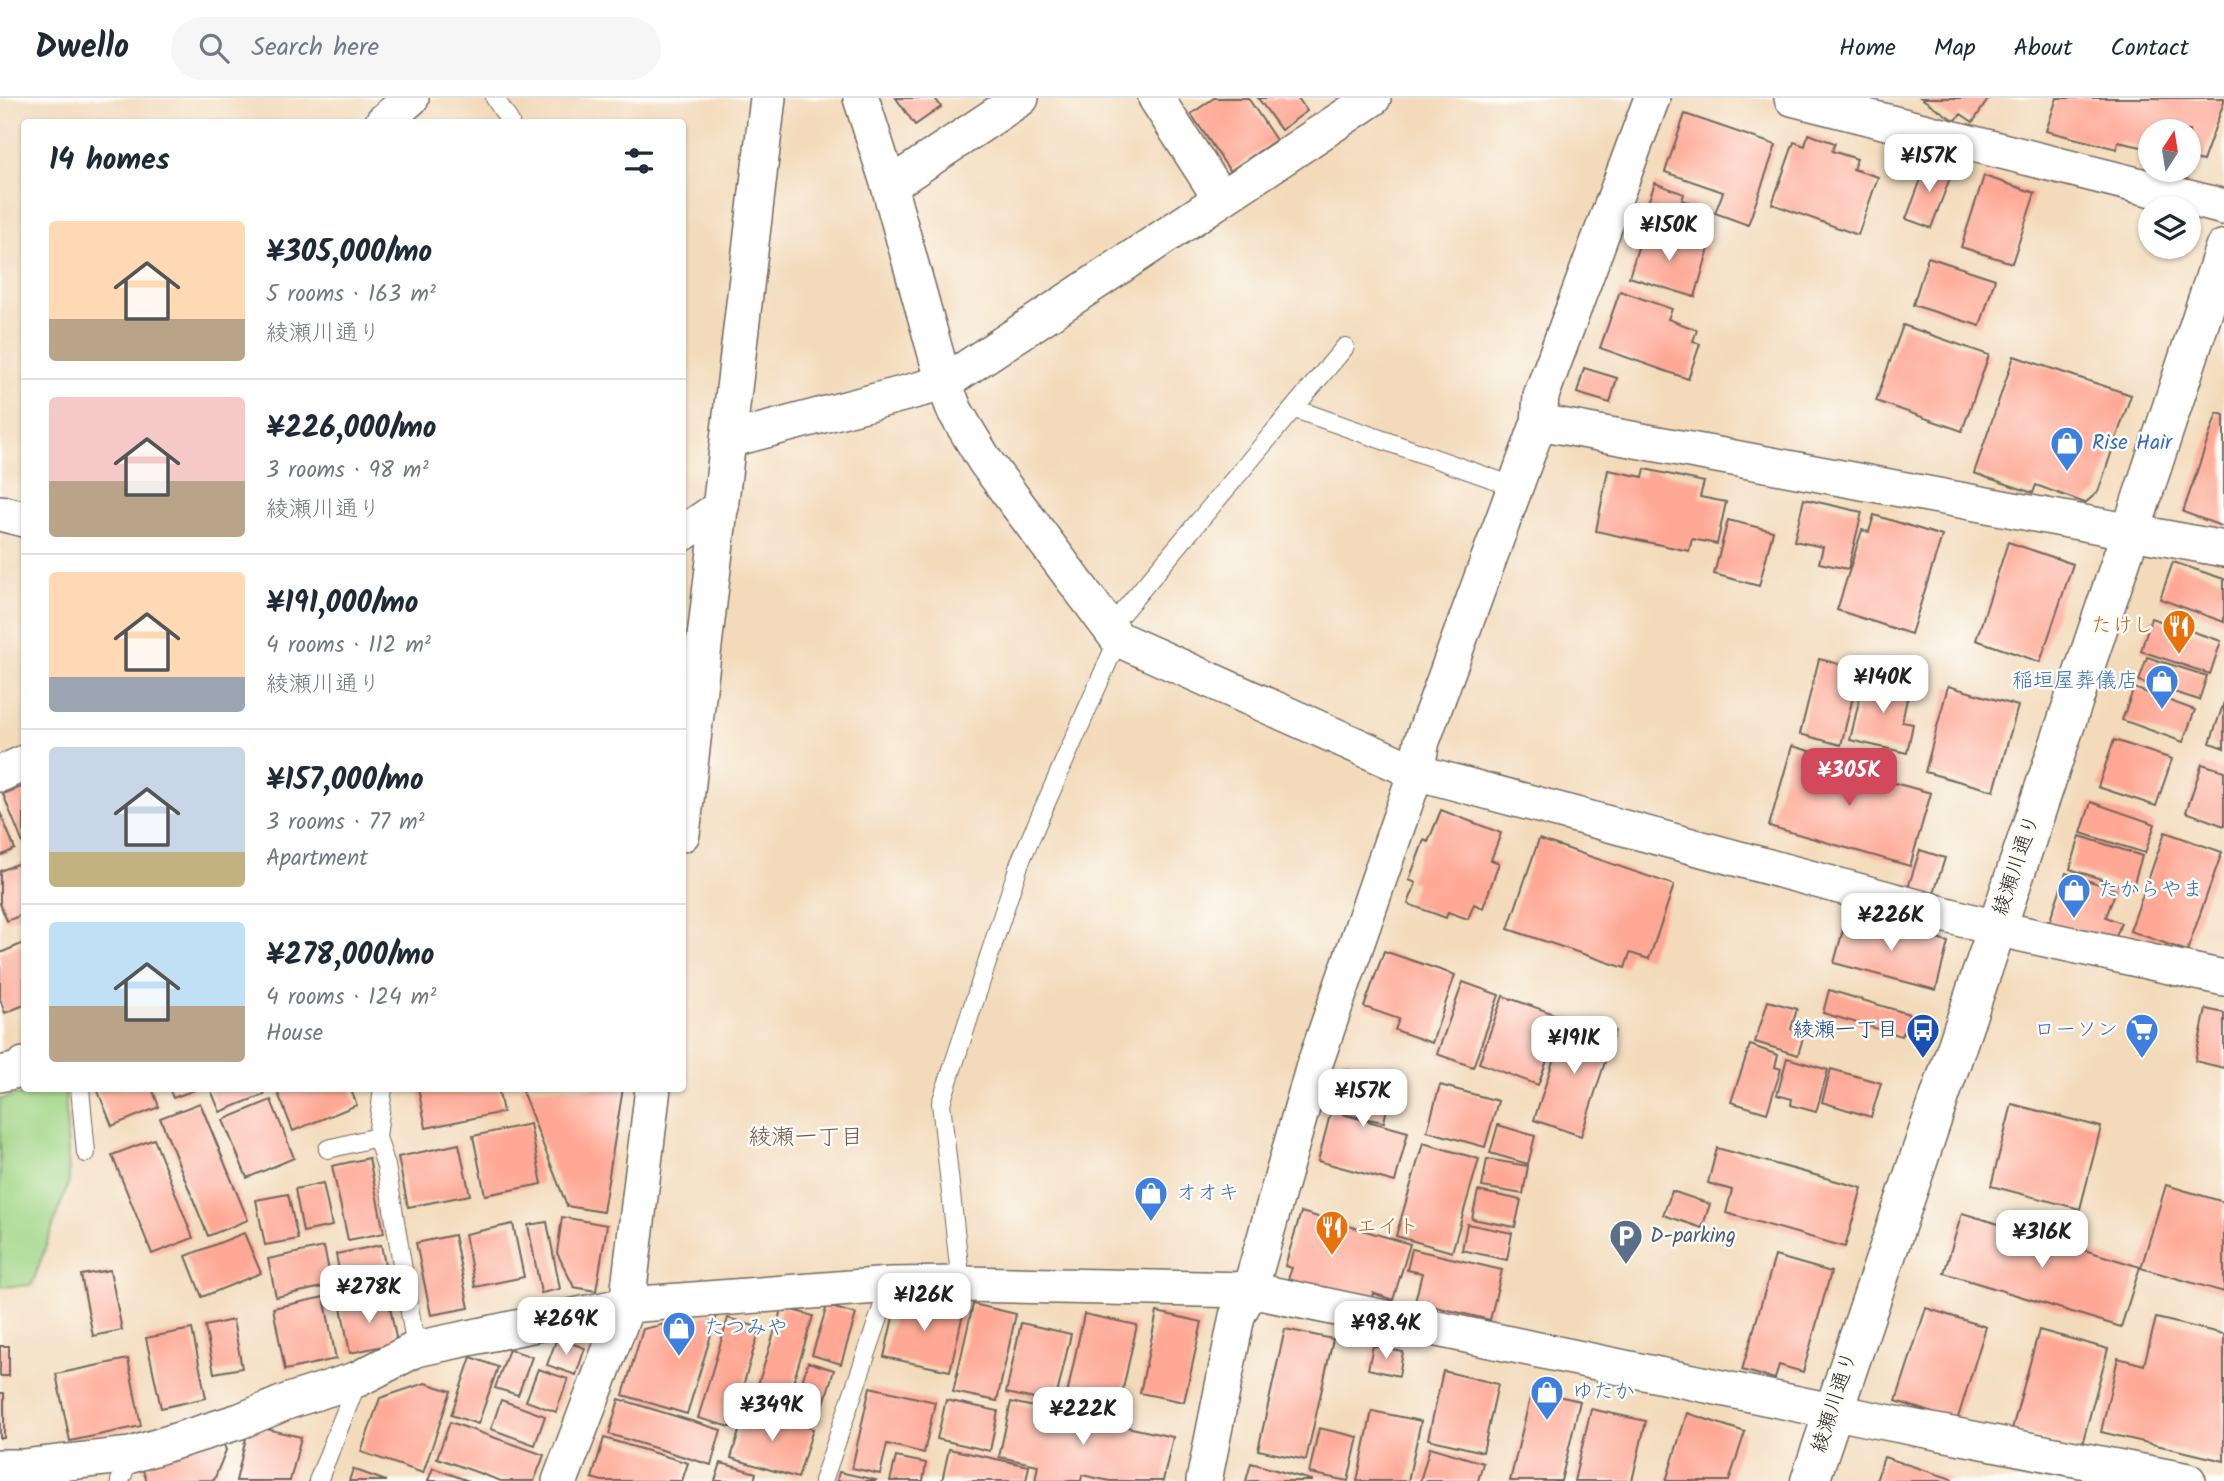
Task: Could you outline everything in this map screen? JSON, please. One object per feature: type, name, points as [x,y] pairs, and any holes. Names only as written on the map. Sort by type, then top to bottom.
[{"type":"street","points":[[386,119],[411,98]]},
{"type":"street","points":[[686,800],[768,98]]},
{"type":"street","points":[[861,98],[889,186],[944,383],[955,411],[985,461],[1114,633],[1416,772],[1995,928],[2224,978]]},
{"type":"street","points":[[889,186],[1021,98]]},
{"type":"street","points":[[1156,98],[1221,199]]},
{"type":"street","points":[[728,440],[944,383],[1373,98]]},
{"type":"street","points":[[1204,1481],[1237,1316],[1250,1290],[1313,1069],[1416,772],[1422,741],[1539,422],[1541,396],[1652,98]]},
{"type":"street","points":[[1792,98],[1892,109],[2224,207]]},
{"type":"street","name":"綾瀬川通り","points":[[1810,1481],[2224,249]]},
{"type":"street","points":[[1539,422],[2224,549]]},
{"type":"street","points":[[686,531],[721,507]]},
{"type":"street","points":[[0,513],[21,519]]},
{"type":"street","points":[[0,774],[21,764]]},
{"type":"street","points":[[0,1074],[21,1068]]},
{"type":"street","points":[[560,1481],[627,1305],[653,1092]]},
{"type":"street","points":[[0,1467],[126,1468],[289,1401],[358,1379],[416,1349],[627,1305],[890,1285],[961,1284],[1250,1290],[1832,1411],[2188,1481]]},
{"type":"lane","points":[[495,98],[508,119]]},
{"type":"lane","points":[[961,1284],[941,1103],[1020,862],[1114,633],[1345,347]]},
{"type":"lane","points":[[1295,409],[1516,487]]},
{"type":"lane","points":[[80,1092],[86,1153]]},
{"type":"lane","points":[[383,1092],[377,1137],[386,1166],[416,1349]]},
{"type":"lane","points":[[328,1149],[377,1137]]},
{"type":"lane","points":[[823,1481],[890,1285]]},
{"type":"lane","points":[[318,1481],[358,1379]]},
{"type":"green space","points":[[34,1092],[65,1092],[69,1181],[32,1285],[0,1287],[0,1099]]},
{"type":"building","points":[[896,98],[935,98],[941,107],[915,125]]},
{"type":"building","points":[[1214,98],[1248,98],[1276,140],[1230,171],[1191,114]]},
{"type":"building","points":[[1258,98],[1298,98],[1307,111],[1281,130]]},
{"type":"building","points":[[1921,98],[1989,98],[1973,122],[1961,114],[1955,121]]},
{"type":"building","points":[[2057,98],[2224,98],[2203,161],[2202,119],[2138,119],[2138,146],[2118,142],[2117,149],[2046,131]]},
{"type":"building","points":[[1685,114],[1776,145],[1748,225],[1715,213],[1723,192],[1665,172]]},
{"type":"building","points":[[1808,134],[1835,143],[1832,151],[1857,159],[1853,169],[1878,177],[1858,235],[1772,204],[1794,142],[1805,146]]},
{"type":"building","points":[[1928,161],[1953,170],[1931,228],[1906,219]]},
{"type":"building","points":[[1984,176],[2035,193],[2012,263],[1961,247]]},
{"type":"building","points":[[1655,183],[1684,194],[1682,200],[1709,210],[1701,231],[1645,211]]},
{"type":"building","points":[[1644,228],[1709,248],[1695,297],[1629,277]]},
{"type":"building","points":[[1928,257],[1995,279],[1980,326],[1913,305]]},
{"type":"building","points":[[1620,291],[1672,309],[1668,319],[1697,330],[1693,341],[1700,344],[1688,379],[1600,348]]},
{"type":"building","points":[[1903,325],[1989,355],[1962,431],[1876,401]]},
{"type":"building","points":[[2014,356],[2131,395],[2098,492],[2085,503],[2036,485],[2033,493],[1974,473]]},
{"type":"building","points":[[1584,368],[1617,378],[1610,403],[1577,393]]},
{"type":"building","points":[[2217,413],[2224,415],[2224,527],[2183,512]]},
{"type":"building","points":[[1645,469],[1704,482],[1700,497],[1726,502],[1717,544],[1692,539],[1689,551],[1596,531],[1608,470],[1643,477]]},
{"type":"building","points":[[1804,499],[1862,512],[1848,569],[1819,563],[1823,547],[1794,541]]},
{"type":"building","points":[[1874,515],[1942,536],[1911,634],[1837,610],[1862,530],[1869,532]]},
{"type":"building","points":[[1728,520],[1773,531],[1759,586],[1714,574]]},
{"type":"building","points":[[2008,542],[2073,564],[2040,662],[1976,640]]},
{"type":"building","points":[[2173,562],[2224,579],[2224,622],[2160,599]]},
{"type":"building","points":[[2151,618],[2221,641],[2210,674],[2141,651]]},
{"type":"building","points":[[2147,657],[2207,676],[2199,700],[2139,681]]},
{"type":"building","points":[[1819,659],[1860,669],[1841,745],[1800,734]]},
{"type":"building","points":[[1865,675],[1910,685],[1902,722],[1913,724],[1907,753],[1850,740]]},
{"type":"building","points":[[1948,686],[2018,706],[1994,791],[1925,772]]},
{"type":"building","points":[[2134,688],[2195,710],[2183,742],[2122,720]]},
{"type":"building","points":[[2224,702],[2224,748],[2210,743]]},
{"type":"building","points":[[2114,740],[2172,759],[2156,806],[2098,787]]},
{"type":"building","points":[[1792,746],[1835,758],[1832,766],[1931,793],[1910,866],[1769,826]]},
{"type":"building","points":[[2202,764],[2224,771],[2224,826],[2186,812]]},
{"type":"building","points":[[21,787],[21,839],[3,794]]},
{"type":"building","points":[[2091,802],[2155,824],[2145,853],[2081,833]]},
{"type":"building","points":[[1441,810],[1501,833],[1491,860],[1499,863],[1483,908],[1474,904],[1468,919],[1448,912],[1446,918],[1408,904],[1416,883],[1409,880],[1424,840],[1428,842]]},
{"type":"building","points":[[0,812],[15,849],[0,856]]},
{"type":"building","points":[[2165,832],[2222,852],[2187,951],[2130,931]]},
{"type":"building","points":[[2080,836],[2142,856],[2132,889],[2070,869]]},
{"type":"building","points":[[1539,839],[1674,885],[1649,959],[1630,953],[1625,968],[1508,929]]},
{"type":"building","points":[[1920,850],[1945,858],[1933,896],[1908,888]]},
{"type":"building","points":[[21,862],[21,915],[7,921],[0,904],[0,871]]},
{"type":"building","points":[[2066,873],[2116,890],[2106,917],[2121,923],[2113,945],[2049,923]]},
{"type":"building","points":[[1847,915],[1948,942],[1936,990],[1834,963]]},
{"type":"building","points":[[21,944],[21,1006],[5,1013],[0,999],[0,953]]},
{"type":"building","points":[[1384,951],[1455,975],[1432,1043],[1395,1030],[1399,1019],[1364,1007]]},
{"type":"building","points":[[1463,982],[1499,995],[1473,1067],[1437,1054]]},
{"type":"building","points":[[1829,990],[1909,1014],[1902,1036],[1823,1013]]},
{"type":"building","points":[[1503,996],[1563,1017],[1538,1085],[1479,1063]]},
{"type":"building","points":[[1768,1001],[1797,1009],[1791,1029],[1804,1034],[1798,1055],[1755,1042]]},
{"type":"building","points":[[2206,1009],[2224,1013],[2224,1068],[2195,1061]]},
{"type":"building","points":[[1568,1015],[1615,1031],[1581,1136],[1534,1120]]},
{"type":"building","points":[[1750,1045],[1778,1055],[1775,1067],[1781,1069],[1767,1113],[1731,1102]]},
{"type":"building","points":[[1787,1058],[1828,1070],[1816,1112],[1791,1105],[1792,1099],[1777,1095]]},
{"type":"building","points":[[1344,1069],[1393,1080],[1384,1122],[1342,1114],[1408,1132],[1395,1182],[1318,1161],[1331,1111],[1335,1112]]},
{"type":"building","points":[[1831,1069],[1881,1083],[1871,1117],[1822,1102]]},
{"type":"building","points":[[1440,1085],[1498,1101],[1485,1147],[1427,1131]]},
{"type":"building","points":[[98,1092],[153,1092],[159,1107],[112,1126]]},
{"type":"building","points":[[171,1092],[189,1092],[173,1098]]},
{"type":"building","points":[[212,1092],[265,1094],[220,1112]]},
{"type":"building","points":[[278,1092],[352,1092],[357,1105],[293,1131]]},
{"type":"building","points":[[419,1092],[499,1092],[503,1112],[426,1128]]},
{"type":"building","points":[[523,1092],[622,1092],[603,1212],[567,1206]]},
{"type":"building","points":[[271,1100],[294,1158],[247,1178],[223,1120]]},
{"type":"building","points":[[200,1103],[248,1220],[208,1236],[160,1118]]},
{"type":"building","points":[[2012,1104],[2101,1127],[2080,1209],[1991,1186]]},
{"type":"building","points":[[530,1124],[542,1184],[485,1195],[473,1136]]},
{"type":"building","points":[[1498,1125],[1535,1136],[1528,1164],[1490,1153]]},
{"type":"building","points":[[154,1139],[193,1238],[152,1254],[112,1155]]},
{"type":"building","points":[[1423,1143],[1479,1159],[1452,1252],[1396,1236]]},
{"type":"building","points":[[459,1144],[470,1195],[408,1207],[398,1157]]},
{"type":"building","points":[[1717,1148],[1862,1188],[1845,1247],[1726,1213],[1732,1190],[1708,1183]]},
{"type":"building","points":[[369,1158],[384,1233],[348,1240],[332,1166]]},
{"type":"building","points":[[1487,1159],[1528,1166],[1523,1194],[1482,1187]]},
{"type":"building","points":[[323,1183],[332,1226],[303,1232],[295,1189]]},
{"type":"building","points":[[2166,1185],[2224,1202],[2224,1292],[2141,1268]]},
{"type":"building","points":[[1478,1191],[1521,1200],[1515,1227],[1472,1219]]},
{"type":"building","points":[[1672,1191],[1710,1204],[1702,1228],[1663,1215]]},
{"type":"building","points":[[288,1194],[298,1239],[265,1245],[256,1200]]},
{"type":"building","points":[[1301,1212],[1410,1244],[1393,1300],[1373,1293],[1370,1304],[1288,1279],[1292,1268],[1285,1266]]},
{"type":"building","points":[[1962,1213],[2140,1267],[2121,1327],[1944,1273]]},
{"type":"building","points":[[562,1217],[607,1225],[596,1291],[574,1287],[557,1253]]},
{"type":"building","points":[[547,1222],[560,1289],[541,1293],[528,1225]]},
{"type":"building","points":[[513,1224],[524,1277],[475,1287],[465,1234]]},
{"type":"building","points":[[1467,1224],[1512,1233],[1507,1260],[1462,1250]]},
{"type":"building","points":[[244,1233],[261,1273],[202,1297],[186,1256]]},
{"type":"building","points":[[454,1235],[469,1308],[431,1315],[416,1243]]},
{"type":"building","points":[[381,1245],[389,1284],[343,1293],[336,1254]]},
{"type":"building","points":[[324,1247],[332,1285],[276,1297],[268,1259]]},
{"type":"building","points":[[1412,1249],[1502,1270],[1490,1320],[1415,1302],[1422,1273],[1407,1270]]},
{"type":"building","points":[[1775,1256],[1831,1272],[1803,1372],[1779,1365],[1775,1379],[1742,1370]]},
{"type":"building","points":[[110,1270],[122,1330],[93,1336],[81,1275]]},
{"type":"building","points":[[898,1295],[964,1309],[950,1371],[884,1357]]},
{"type":"building","points":[[324,1297],[336,1359],[285,1370],[273,1308]]},
{"type":"building","points":[[388,1297],[397,1343],[350,1353],[341,1307]]},
{"type":"building","points":[[973,1304],[1016,1314],[997,1401],[953,1392]]},
{"type":"building","points":[[827,1306],[856,1314],[841,1364],[812,1355]]},
{"type":"building","points":[[782,1307],[813,1316],[784,1413],[752,1404]]},
{"type":"building","points":[[1926,1308],[1986,1327],[1957,1421],[1896,1401]]},
{"type":"building","points":[[718,1312],[687,1414],[623,1395],[643,1329]]},
{"type":"building","points":[[1157,1312],[1202,1322],[1184,1402],[1140,1393]]},
{"type":"building","points":[[1084,1314],[1137,1325],[1117,1416],[1065,1404]]},
{"type":"building","points":[[728,1318],[760,1328],[731,1427],[698,1418]]},
{"type":"building","points":[[2156,1318],[2224,1334],[2224,1461],[2101,1432],[2118,1358],[2144,1365]]},
{"type":"building","points":[[233,1320],[242,1368],[214,1373],[205,1326]]},
{"type":"building","points":[[1021,1323],[1071,1334],[1055,1403],[1006,1393]]},
{"type":"building","points":[[192,1329],[206,1398],[161,1408],[146,1338]]},
{"type":"building","points":[[1285,1329],[1333,1339],[1306,1460],[1258,1450]]},
{"type":"building","points":[[2039,1330],[2108,1349],[2081,1448],[2012,1429]]},
{"type":"building","points":[[557,1338],[585,1348],[576,1375],[547,1365]]},
{"type":"building","points":[[0,1346],[9,1346],[9,1376],[0,1376]]},
{"type":"building","points":[[1373,1346],[1403,1352],[1399,1376],[1368,1369]]},
{"type":"building","points":[[509,1349],[532,1357],[518,1395],[495,1388]]},
{"type":"building","points":[[471,1357],[498,1367],[478,1424],[451,1415]]},
{"type":"building","points":[[128,1359],[141,1426],[70,1441],[56,1374]]},
{"type":"building","points":[[808,1362],[834,1370],[819,1420],[793,1412]]},
{"type":"building","points":[[538,1369],[568,1379],[556,1412],[526,1401]]},
{"type":"building","points":[[1443,1371],[1498,1384],[1483,1452],[1428,1439]]},
{"type":"building","points":[[425,1383],[451,1391],[423,1473],[361,1452],[380,1398]]},
{"type":"building","points":[[870,1387],[935,1402],[924,1453],[887,1444],[880,1474],[852,1468]]},
{"type":"building","points":[[1532,1390],[1580,1401],[1561,1481],[1510,1481]]},
{"type":"building","points":[[0,1393],[4,1393],[4,1438],[0,1438]]},
{"type":"building","points":[[619,1399],[721,1430],[711,1465],[609,1434]]},
{"type":"building","points":[[501,1400],[545,1416],[535,1445],[491,1429]]},
{"type":"building","points":[[946,1400],[998,1411],[990,1451],[937,1439]]},
{"type":"building","points":[[1011,1402],[1173,1437],[1163,1481],[1110,1481],[1082,1475],[1081,1481],[1035,1481],[1038,1465],[999,1457]]},
{"type":"building","points":[[746,1408],[813,1429],[798,1478],[731,1458]]},
{"type":"building","points":[[1591,1409],[1646,1421],[1632,1481],[1574,1481]]},
{"type":"building","points":[[1372,1411],[1421,1421],[1408,1481],[1357,1481]]},
{"type":"building","points":[[1687,1413],[1745,1432],[1729,1481],[1666,1481]]},
{"type":"building","points":[[450,1422],[544,1455],[534,1481],[501,1481],[437,1458]]},
{"type":"building","points":[[249,1425],[301,1437],[290,1481],[236,1481]]},
{"type":"building","points":[[1319,1428],[1358,1437],[1348,1481],[1309,1473]]},
{"type":"building","points":[[220,1434],[226,1450],[214,1480],[147,1481],[142,1468]]},
{"type":"building","points":[[604,1438],[688,1463],[682,1481],[602,1481],[592,1478]]},
{"type":"building","points":[[1430,1447],[1483,1463],[1478,1481],[1420,1481]]},
{"type":"building","points":[[949,1449],[1029,1466],[1026,1481],[942,1481]]},
{"type":"building","points":[[896,1457],[926,1463],[923,1481],[890,1481]]},
{"type":"building","points":[[1884,1457],[1952,1479],[1876,1481]]},
{"type":"building","points":[[721,1463],[756,1473],[754,1481],[715,1481]]},
{"type":"building","points":[[1251,1463],[1311,1480],[1311,1481],[1246,1481]]},
{"type":"building","points":[[433,1468],[469,1481],[428,1481]]},
{"type":"building","points":[[353,1469],[386,1481],[349,1481]]},
{"type":"building","points":[[839,1472],[876,1480],[837,1481]]},
{"type":"place","name":"Rise Hair","points":[[2067,473]]},
{"type":"place","name":"たけし","points":[[2179,656]]},
{"type":"place","name":"稲垣屋葬儀店","points":[[2162,711]]},
{"type":"place","name":"たからやま","points":[[2074,920]]},
{"type":"place","name":"綾瀬一丁目","points":[[1923,1060]]},
{"type":"place","name":"ローソン","points":[[2142,1060]]},
{"type":"place","name":"オオキ","points":[[1151,1223]]},
{"type":"place","name":"エイト","points":[[1332,1257]]},
{"type":"place","name":"D-parking","points":[[1626,1266]]},
{"type":"place","name":"たつみや","points":[[679,1358]]},
{"type":"place","name":"ゆたか","points":[[1547,1422]]},
{"type":"district","name":"綾瀬一丁目","points":[[806,1138]]}]
